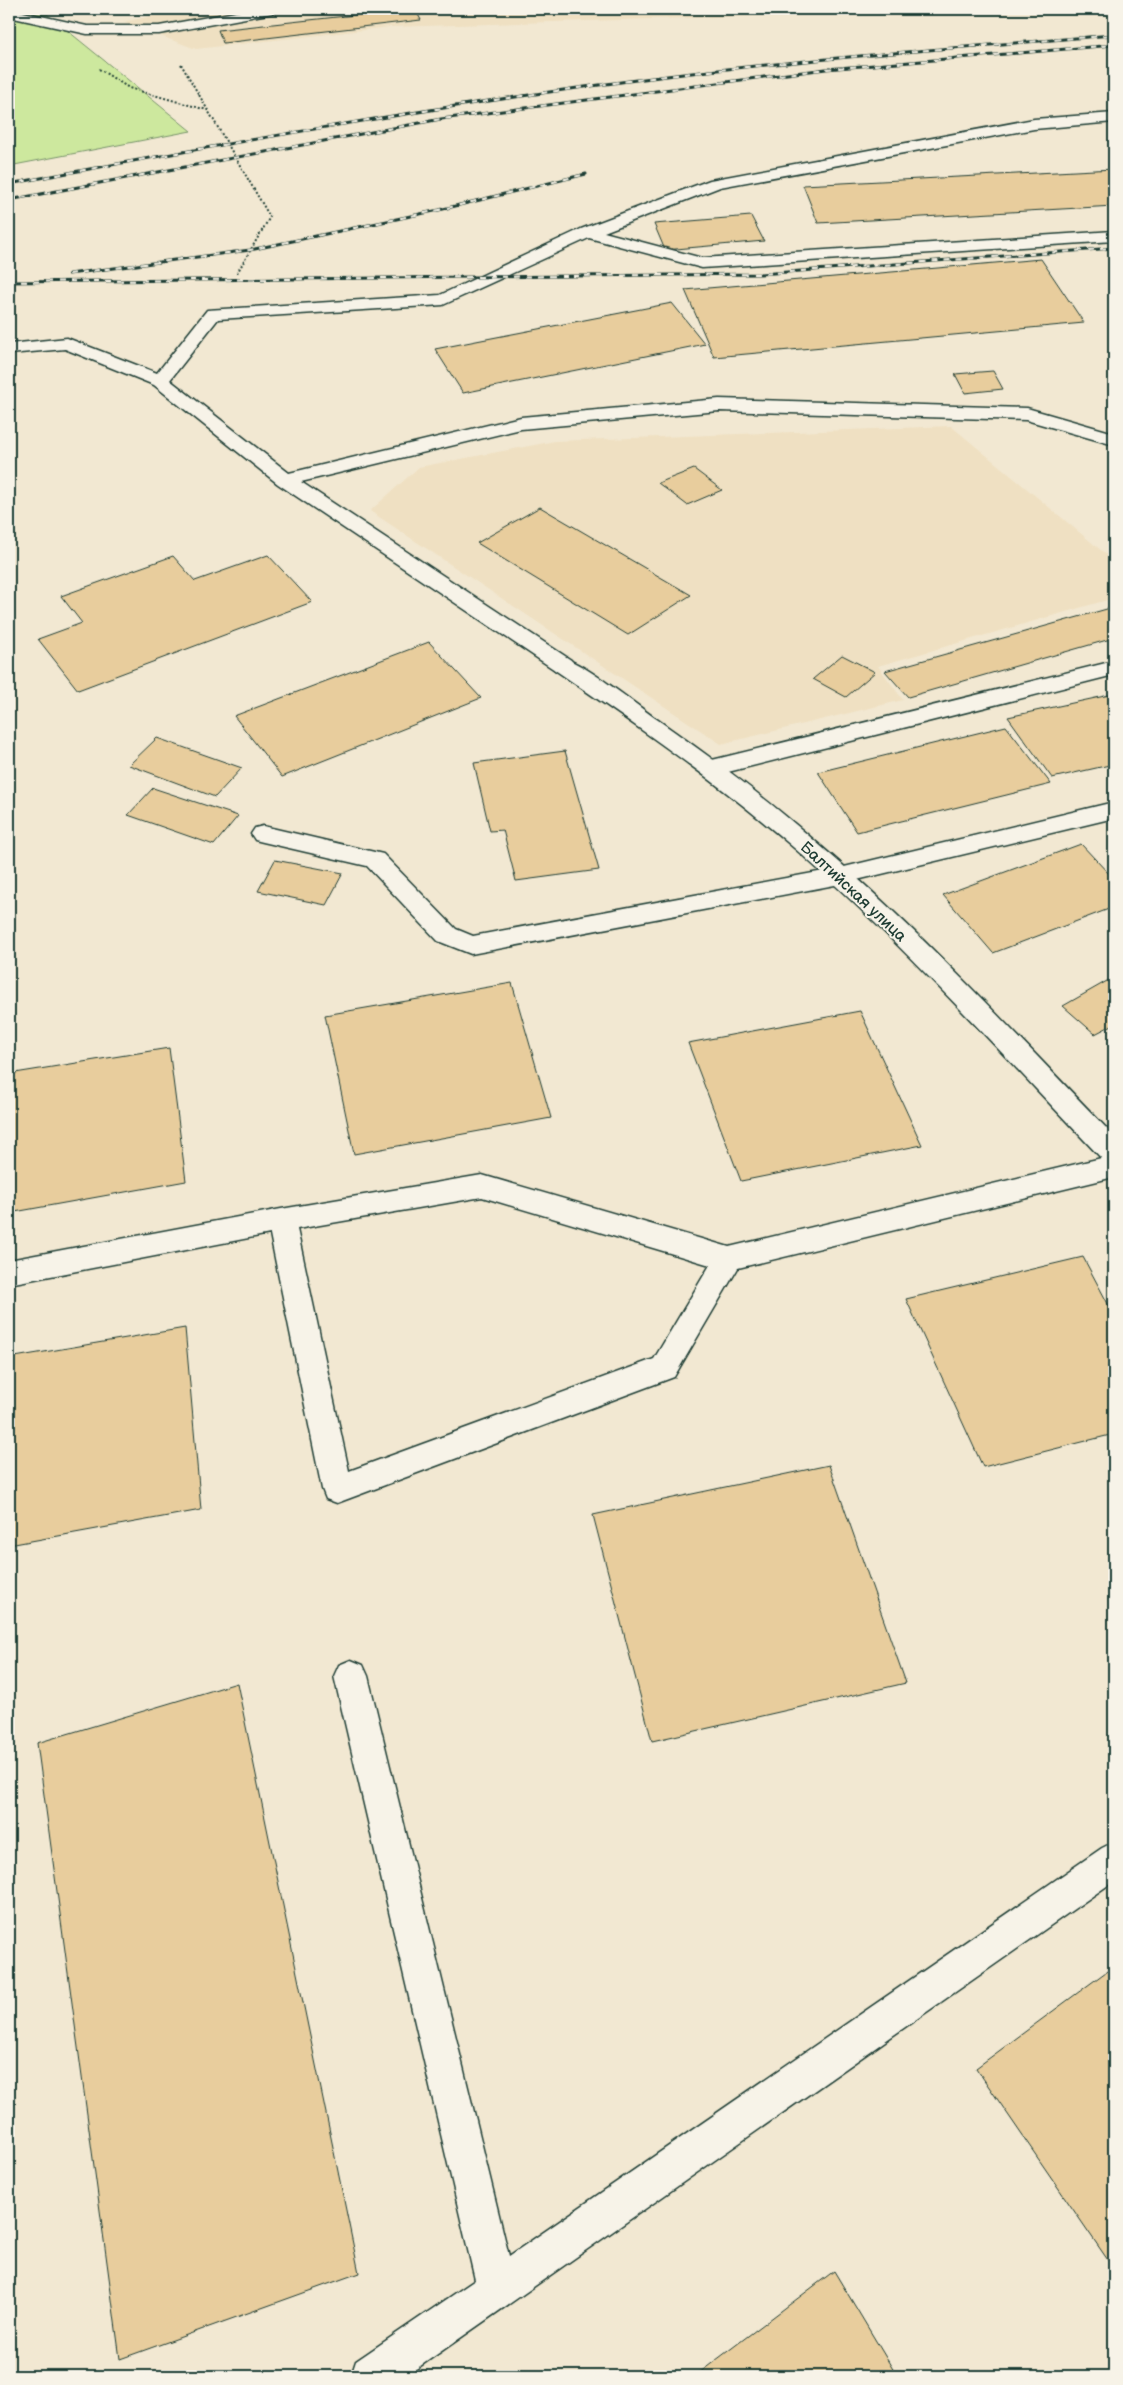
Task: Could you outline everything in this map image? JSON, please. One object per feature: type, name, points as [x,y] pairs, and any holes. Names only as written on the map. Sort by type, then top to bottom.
[{"type":"street","points":[[9,12],[88,30],[159,30],[273,9]]},
{"type":"street","points":[[160,381],[213,314],[443,300],[587,233],[716,183],[1034,124],[1114,117]]},
{"type":"street","points":[[587,233],[702,263],[1114,236]]},
{"type":"street","name":"Балтийская улица","points":[[9,349],[67,344],[160,381],[285,480],[563,664],[712,768],[840,876],[902,936],[1114,1153]]},
{"type":"street","points":[[285,480],[521,423],[719,404],[1027,414],[1114,439]]},
{"type":"street","points":[[712,768],[1114,668]]},
{"type":"street","points":[[263,834],[375,860],[447,935],[471,946],[840,876],[1114,810]]},
{"type":"street","points":[[9,1272],[281,1220],[482,1186],[729,1259],[1114,1166]]},
{"type":"street","points":[[281,1220],[337,1489],[664,1368],[729,1259]]},
{"type":"street","points":[[350,1676],[497,2290]]},
{"type":"street","points":[[372,2376],[1114,1860]]},
{"type":"path","points":[[159,30],[270,217],[213,314]]},
{"type":"path","points":[[95,66],[129,88],[208,110]]},
{"type":"shaded area","points":[[186,9],[985,9],[390,27],[196,49],[123,22]]},
{"type":"shaded area","points":[[951,426],[1114,561],[1114,598],[878,666],[903,700],[721,744],[370,511],[419,467],[555,441]]},
{"type":"green space","points":[[9,9],[47,14],[191,131],[9,166]]},
{"type":"building","points":[[415,9],[421,20],[223,43],[218,30]]},
{"type":"building","points":[[1114,169],[1114,206],[818,223],[803,185]]},
{"type":"building","points":[[751,216],[764,241],[665,250],[654,224]]},
{"type":"building","points":[[1041,259],[1084,323],[714,357],[685,290]]},
{"type":"building","points":[[672,303],[705,344],[463,393],[435,349]]},
{"type":"building","points":[[993,371],[1003,389],[965,393],[955,374]]},
{"type":"building","points":[[694,469],[722,490],[687,505],[658,483]]},
{"type":"building","points":[[540,507],[691,595],[628,635],[477,543]]},
{"type":"building","points":[[268,555],[312,602],[78,690],[38,639],[82,623],[61,596],[173,556],[195,581]]},
{"type":"building","points":[[1114,607],[1114,638],[908,697],[885,671]]},
{"type":"building","points":[[429,642],[481,698],[282,777],[234,716]]},
{"type":"building","points":[[842,655],[875,672],[846,697],[813,679]]},
{"type":"building","points":[[1114,694],[1114,764],[1052,778],[1008,717]]},
{"type":"building","points":[[1006,726],[1051,784],[857,832],[818,772]]},
{"type":"building","points":[[157,738],[242,768],[215,797],[129,765]]},
{"type":"building","points":[[565,751],[599,870],[516,881],[503,830],[490,831],[474,763]]},
{"type":"building","points":[[153,788],[238,816],[214,845],[128,815]]},
{"type":"building","points":[[1081,844],[1110,875],[1114,873],[1114,907],[993,953],[943,895]]},
{"type":"building","points":[[275,860],[343,873],[326,905],[258,891]]},
{"type":"building","points":[[1114,977],[1114,1024],[1095,1034],[1063,1006]]},
{"type":"building","points":[[512,983],[551,1118],[354,1154],[325,1015]]},
{"type":"building","points":[[860,1011],[922,1145],[741,1181],[688,1043]]},
{"type":"building","points":[[169,1048],[186,1181],[9,1213],[9,1074]]},
{"type":"building","points":[[1083,1257],[1114,1315],[1114,1434],[983,1467],[906,1299]]},
{"type":"building","points":[[185,1328],[201,1510],[9,1545],[9,1358]]},
{"type":"building","points":[[829,1465],[906,1683],[652,1741],[593,1515]]},
{"type":"building","points":[[237,1683],[359,2273],[120,2359],[37,1743]]},
{"type":"building","points":[[1114,1966],[1114,2269],[976,2068]]},
{"type":"building","points":[[834,2271],[897,2376],[695,2376]]},
{"type":"railway","points":[[9,184],[338,125],[585,87],[667,76],[890,53],[1114,35]]},
{"type":"railway","points":[[9,200],[441,119],[826,69],[1114,45]]},
{"type":"railway","points":[[69,274],[250,250],[439,210],[586,174]]},
{"type":"railway","points":[[9,282],[760,274],[1114,248]]}]
